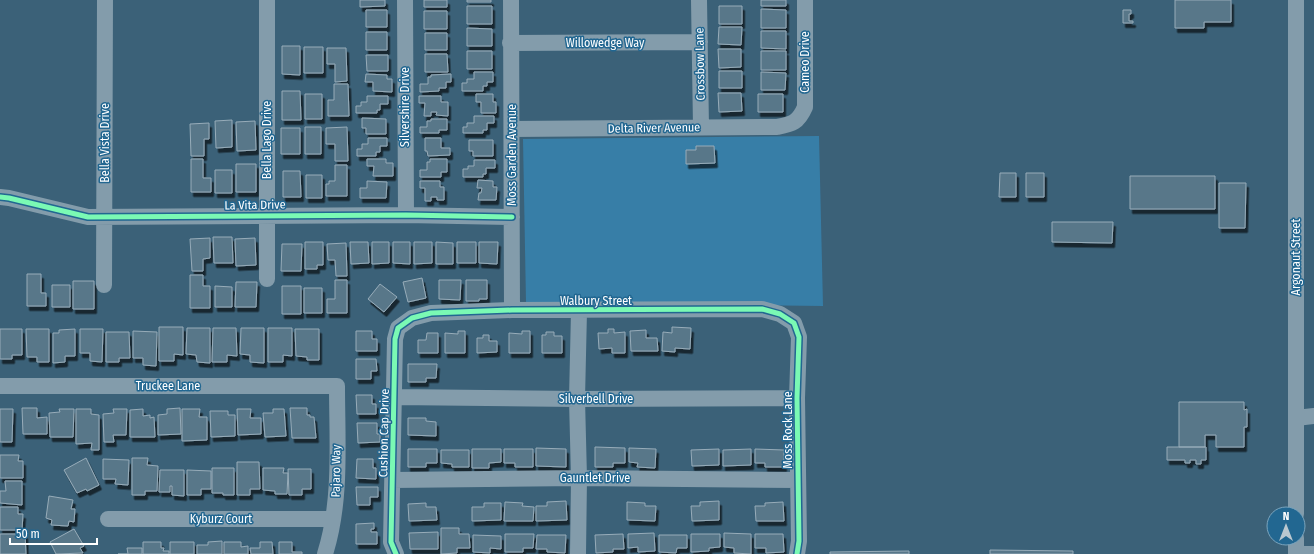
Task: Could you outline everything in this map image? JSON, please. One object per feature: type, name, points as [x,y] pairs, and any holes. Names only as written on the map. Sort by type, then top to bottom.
[{"type":"street","name":"Bella Vista Drive","points":[[104,285],[105,0]]},
{"type":"street","name":"Bella Lago Drive","points":[[267,0],[267,279]]},
{"type":"street","name":"Silvershire Drive","points":[[405,0],[406,215]]},
{"type":"street","name":"Moss Garden Avenue","points":[[511,0],[512,310]]},
{"type":"street","name":"Crossbow Lane","points":[[699,0],[701,127]]},
{"type":"street","name":"Cameo Drive","points":[[796,122],[805,108],[805,0]]},
{"type":"street","name":"Argonaut Street","points":[[1296,0],[1296,506]]},
{"type":"street","name":"Willowedge Way","points":[[510,43],[700,42]]},
{"type":"street","name":"Delta River Avenue","points":[[512,129],[776,127],[796,122]]},
{"type":"street","name":"La Vita Drive","points":[[0,198],[9,198],[88,217],[104,218],[267,215],[406,215],[512,218]]},
{"type":"street","name":"Walbury Street","points":[[412,318],[431,313],[512,310],[580,311],[764,309],[780,314]]},
{"type":"street","points":[[578,554],[580,478],[577,399],[580,311]]},
{"type":"street","name":"Moss Rock Lane","points":[[780,314],[794,323],[799,337],[797,398],[799,541],[797,554]]},
{"type":"street","name":"Cushion Cap Drive","points":[[396,554],[391,542],[395,339],[398,328],[412,318]]},
{"type":"street","name":"Truckee Lane","points":[[0,386],[337,386]]},
{"type":"street","name":"Pajaro Way","points":[[325,554],[334,519],[337,491],[337,386]]},
{"type":"street","name":"Silverbell Drive","points":[[395,397],[577,399],[797,398]]},
{"type":"street","points":[[1296,418],[1314,416]]},
{"type":"street","name":"Gauntlet Drive","points":[[393,480],[580,478],[797,480]]},
{"type":"street","name":"Kyburz Court","points":[[108,519],[334,519]]},
{"type":"street","points":[[1296,554],[1314,554]]},
{"type":"shaded area","points":[[819,136],[823,306],[526,302],[523,139]]},
{"type":"building","points":[[360,0],[385,0],[385,6],[360,7]]},
{"type":"building","points":[[424,0],[447,0],[447,7],[424,7]]},
{"type":"building","points":[[467,0],[491,0],[491,2],[467,2]]},
{"type":"building","points":[[761,0],[786,0],[786,6],[761,6]]},
{"type":"building","points":[[1175,0],[1231,0],[1231,22],[1204,22],[1204,28],[1175,28]]},
{"type":"building","points":[[467,6],[492,6],[492,24],[467,24]]},
{"type":"building","points":[[719,6],[742,6],[742,24],[719,24]]},
{"type":"building","points":[[761,9],[786,10],[786,28],[761,28]]},
{"type":"building","points":[[366,10],[387,10],[387,27],[366,27]]},
{"type":"building","points":[[1123,10],[1131,10],[1131,14],[1129,14],[1129,21],[1133,21],[1133,23],[1123,23]]},
{"type":"building","points":[[424,11],[447,11],[447,29],[424,29]]},
{"type":"building","points":[[719,27],[742,27],[741,45],[718,44]]},
{"type":"building","points":[[467,28],[492,29],[492,46],[467,46]]},
{"type":"building","points":[[761,31],[786,31],[786,49],[761,48]]},
{"type":"building","points":[[366,32],[387,32],[387,50],[366,50]]},
{"type":"building","points":[[425,33],[447,33],[447,50],[425,50]]},
{"type":"building","points":[[282,46],[300,46],[300,75],[282,74]]},
{"type":"building","points":[[304,47],[323,47],[323,73],[304,73]]},
{"type":"building","points":[[327,48],[346,48],[347,81],[335,82],[335,64],[327,64]]},
{"type":"building","points":[[718,49],[741,49],[741,67],[719,68]]},
{"type":"building","points":[[467,51],[492,51],[492,69],[467,69]]},
{"type":"building","points":[[761,51],[786,51],[786,70],[761,70]]},
{"type":"building","points":[[425,54],[447,54],[448,72],[425,72]]},
{"type":"building","points":[[366,55],[388,55],[388,71],[367,71]]},
{"type":"building","points":[[719,71],[742,71],[742,88],[719,88]]},
{"type":"building","points":[[474,72],[493,72],[493,82],[487,82],[487,86],[483,86],[483,91],[462,91],[462,83],[467,83],[467,79],[474,79]]},
{"type":"building","points":[[761,72],[786,73],[785,90],[761,90]]},
{"type":"building","points":[[366,74],[387,75],[387,79],[392,79],[392,92],[373,91],[373,82],[365,82]]},
{"type":"building","points":[[451,74],[451,82],[446,82],[446,88],[439,88],[439,91],[420,92],[420,84],[428,84],[428,77],[431,77],[431,75]]},
{"type":"building","points":[[334,84],[348,84],[349,116],[328,116],[328,100],[334,100]]},
{"type":"building","points":[[282,91],[300,91],[301,120],[282,120]]},
{"type":"building","points":[[718,93],[741,93],[742,111],[719,112]]},
{"type":"building","points":[[305,94],[322,94],[322,119],[305,119]]},
{"type":"building","points":[[476,94],[493,94],[493,102],[496,102],[496,113],[481,113],[481,102],[476,102]]},
{"type":"building","points":[[758,94],[783,94],[783,112],[758,112]]},
{"type":"building","points":[[367,96],[388,96],[388,104],[380,104],[380,110],[377,110],[377,113],[356,113],[356,106],[361,106],[361,102],[367,102]]},
{"type":"building","points":[[419,96],[441,96],[441,102],[448,102],[448,116],[436,115],[437,112],[431,112],[431,116],[424,116],[425,103],[419,103]]},
{"type":"building","points":[[474,116],[494,116],[494,123],[487,123],[487,130],[483,130],[483,133],[463,133],[463,127],[467,127],[467,123],[474,123]]},
{"type":"building","points":[[362,118],[386,119],[386,134],[366,134],[366,128],[362,128]]},
{"type":"building","points":[[431,119],[447,119],[447,130],[439,130],[439,133],[420,133],[420,127],[427,127],[427,121],[431,121]]},
{"type":"building","points":[[232,120],[232,147],[216,148],[215,121]]},
{"type":"building","points":[[255,121],[256,150],[237,151],[236,122]]},
{"type":"building","points":[[209,123],[209,139],[204,139],[204,156],[191,156],[190,124]]},
{"type":"building","points":[[305,127],[321,127],[321,154],[305,154]]},
{"type":"building","points":[[347,127],[348,161],[335,161],[335,144],[326,144],[326,128]]},
{"type":"building","points":[[281,128],[300,128],[300,154],[281,154]]},
{"type":"building","points":[[368,138],[387,138],[387,146],[380,146],[380,152],[376,152],[376,156],[357,156],[357,149],[362,149],[362,144],[368,144]]},
{"type":"building","points":[[425,138],[441,138],[441,148],[450,148],[450,155],[428,156],[427,151],[425,151]]},
{"type":"building","points":[[469,140],[493,140],[493,156],[473,156],[473,151],[469,151]]},
{"type":"building","points":[[696,146],[714,146],[715,163],[686,164],[686,150],[696,150]]},
{"type":"building","points":[[191,159],[203,159],[203,178],[211,178],[211,192],[191,192]]},
{"type":"building","points":[[367,159],[386,159],[386,163],[393,163],[393,176],[373,176],[374,166],[367,166]]},
{"type":"building","points":[[430,159],[447,159],[447,172],[441,172],[441,177],[420,177],[420,170],[427,170],[427,162],[430,162]]},
{"type":"building","points":[[474,160],[495,160],[495,168],[486,168],[486,174],[483,174],[483,177],[463,177],[463,169],[468,169],[468,166],[474,166]]},
{"type":"building","points":[[236,164],[256,164],[256,192],[236,192]]},
{"type":"building","points":[[335,165],[347,165],[347,196],[326,196],[326,184],[329,184],[329,181],[335,181]]},
{"type":"building","points":[[215,170],[232,170],[232,193],[215,193]]},
{"type":"building","points":[[283,171],[300,171],[301,197],[283,197]]},
{"type":"building","points":[[1000,173],[1016,173],[1016,197],[999,197]]},
{"type":"building","points":[[1026,173],[1044,173],[1044,197],[1026,197]]},
{"type":"building","points":[[306,175],[322,175],[322,198],[306,198]]},
{"type":"building","points":[[1130,176],[1215,176],[1215,209],[1130,209]]},
{"type":"building","points":[[478,180],[493,181],[493,187],[497,187],[496,200],[478,200],[479,193],[481,193],[482,188],[477,188]]},
{"type":"building","points":[[367,181],[387,182],[386,198],[360,198],[360,188],[367,188]]},
{"type":"building","points":[[420,181],[440,181],[440,187],[444,187],[444,200],[437,200],[437,197],[431,197],[431,201],[425,201],[425,188],[420,188]]},
{"type":"building","points":[[1219,183],[1246,183],[1245,228],[1219,228]]},
{"type":"building","points":[[1052,222],[1113,222],[1112,243],[1052,242]]},
{"type":"building","points":[[213,237],[232,237],[233,263],[214,263]]},
{"type":"building","points":[[210,238],[210,258],[203,259],[203,271],[192,271],[190,239]]},
{"type":"building","points":[[255,238],[256,265],[236,266],[235,239]]},
{"type":"building","points":[[305,242],[323,242],[323,265],[317,265],[317,269],[305,269]]},
{"type":"building","points":[[350,242],[368,242],[369,263],[351,264]]},
{"type":"building","points":[[372,242],[389,242],[389,263],[372,264]]},
{"type":"building","points":[[393,242],[410,242],[410,264],[393,263]]},
{"type":"building","points":[[414,242],[432,242],[432,263],[414,264]]},
{"type":"building","points":[[436,242],[453,243],[453,264],[436,264]]},
{"type":"building","points":[[457,242],[476,242],[476,263],[457,263]]},
{"type":"building","points":[[479,242],[498,242],[497,264],[479,263]]},
{"type":"building","points":[[346,243],[347,276],[336,276],[335,260],[328,260],[327,244]]},
{"type":"building","points":[[282,244],[302,244],[301,271],[281,271]]},
{"type":"building","points":[[27,274],[41,274],[41,293],[46,293],[46,306],[27,306]]},
{"type":"building","points":[[190,275],[203,275],[203,286],[210,286],[210,308],[190,308]]},
{"type":"building","points":[[422,278],[426,298],[408,302],[403,282]]},
{"type":"building","points":[[335,280],[347,280],[347,313],[327,313],[327,299],[335,299]]},
{"type":"building","points":[[439,280],[461,280],[460,300],[439,299]]},
{"type":"building","points":[[466,280],[487,280],[487,299],[479,299],[479,301],[466,301]]},
{"type":"building","points":[[73,281],[94,281],[94,309],[73,309]]},
{"type":"building","points":[[236,282],[257,282],[256,307],[235,307]]},
{"type":"building","points":[[380,284],[397,297],[384,312],[368,299]]},
{"type":"building","points":[[52,285],[70,285],[70,307],[52,307]]},
{"type":"building","points":[[215,286],[232,287],[232,307],[215,307]]},
{"type":"building","points":[[282,286],[301,286],[301,314],[282,314]]},
{"type":"building","points":[[304,288],[322,288],[322,313],[304,313]]},
{"type":"building","points":[[159,327],[183,327],[183,355],[174,354],[174,361],[159,361]]},
{"type":"building","points":[[672,327],[691,328],[690,349],[675,348],[675,352],[662,351],[663,332],[672,333]]},
{"type":"building","points":[[187,328],[210,328],[210,363],[197,362],[196,355],[186,354]]},
{"type":"building","points":[[213,328],[236,328],[237,356],[227,355],[227,362],[212,362]]},
{"type":"building","points":[[241,328],[264,328],[264,363],[250,362],[250,355],[240,354]]},
{"type":"building","points":[[268,328],[292,328],[292,356],[283,355],[283,362],[268,362]]},
{"type":"building","points":[[0,329],[22,329],[22,355],[12,355],[12,359],[0,359]]},
{"type":"building","points":[[26,329],[49,329],[49,362],[37,362],[37,357],[27,357]]},
{"type":"building","points":[[75,329],[75,356],[65,356],[65,362],[53,363],[53,333],[59,333],[59,330]]},
{"type":"building","points":[[80,329],[103,329],[102,362],[90,361],[90,353],[80,353]]},
{"type":"building","points":[[295,329],[319,329],[319,360],[307,360],[307,357],[296,356]]},
{"type":"building","points":[[608,329],[614,329],[614,333],[625,332],[625,353],[612,353],[612,348],[599,349],[598,333],[608,333]]},
{"type":"building","points":[[646,330],[646,338],[657,338],[658,351],[631,351],[630,331]]},
{"type":"building","points":[[133,331],[157,332],[156,366],[143,365],[143,358],[133,358]]},
{"type":"building","points":[[356,331],[372,331],[372,339],[377,339],[377,351],[356,351]]},
{"type":"building","points":[[458,331],[465,331],[465,353],[445,353],[445,333],[458,334]]},
{"type":"building","points":[[522,331],[530,331],[530,353],[509,353],[509,333],[522,334]]},
{"type":"building","points":[[106,332],[129,332],[130,358],[119,358],[119,362],[106,362]]},
{"type":"building","points":[[546,332],[554,332],[554,336],[562,336],[562,353],[542,353],[542,335],[546,335]]},
{"type":"building","points":[[427,333],[438,333],[438,353],[418,353],[418,340],[426,340]]},
{"type":"building","points":[[483,335],[489,335],[489,341],[497,341],[497,352],[477,353],[477,338],[483,338]]},
{"type":"building","points":[[356,359],[376,359],[377,371],[371,371],[371,379],[356,379]]},
{"type":"building","points":[[408,364],[437,364],[436,378],[426,378],[426,382],[408,382]]},
{"type":"building","points":[[356,395],[372,395],[372,404],[376,404],[376,414],[357,414]]},
{"type":"building","points":[[1179,402],[1244,402],[1244,410],[1247,409],[1247,427],[1244,427],[1244,447],[1216,447],[1216,435],[1205,435],[1205,447],[1179,447]]},
{"type":"building","points":[[22,408],[37,408],[37,418],[47,417],[47,434],[23,434]]},
{"type":"building","points":[[180,408],[181,434],[158,435],[158,415],[167,414],[167,409]]},
{"type":"building","points":[[290,408],[307,408],[307,415],[314,417],[316,438],[292,438]]},
{"type":"building","points":[[0,409],[13,409],[12,442],[0,442]]},
{"type":"building","points":[[59,409],[74,409],[73,437],[50,437],[49,413],[60,412]]},
{"type":"building","points":[[76,409],[91,409],[91,414],[99,415],[99,450],[91,450],[92,443],[76,444]]},
{"type":"building","points":[[113,409],[127,409],[126,435],[113,435],[114,442],[104,442],[103,414],[114,413]]},
{"type":"building","points":[[143,409],[143,416],[150,415],[150,418],[154,417],[155,437],[130,437],[130,410]]},
{"type":"building","points":[[182,409],[200,409],[199,417],[207,417],[207,440],[182,441]]},
{"type":"building","points":[[237,409],[251,409],[250,418],[261,418],[261,434],[238,435]]},
{"type":"building","points":[[273,409],[284,409],[286,436],[265,437],[263,413],[273,413]]},
{"type":"building","points":[[210,411],[228,411],[228,415],[235,415],[235,436],[211,437]]},
{"type":"building","points":[[408,418],[426,418],[426,421],[436,422],[436,436],[408,435]]},
{"type":"building","points":[[357,423],[377,423],[377,434],[380,434],[380,442],[358,443]]},
{"type":"building","points":[[595,447],[625,448],[625,463],[613,463],[613,467],[595,467]]},
{"type":"building","points":[[1167,447],[1206,447],[1206,460],[1201,460],[1201,464],[1196,464],[1196,460],[1190,460],[1190,463],[1185,463],[1185,460],[1167,460]]},
{"type":"building","points":[[536,448],[566,449],[566,467],[536,466]]},
{"type":"building","points":[[629,448],[656,449],[655,468],[637,467],[638,463],[629,462]]},
{"type":"building","points":[[408,449],[437,449],[437,463],[426,463],[426,467],[408,467]]},
{"type":"building","points":[[472,449],[501,449],[501,462],[489,463],[489,468],[472,468]]},
{"type":"building","points":[[504,449],[533,449],[533,467],[515,467],[515,463],[504,463]]},
{"type":"building","points":[[719,449],[719,465],[692,466],[691,450]]},
{"type":"building","points":[[751,449],[751,465],[723,466],[723,450]]},
{"type":"building","points":[[755,449],[784,450],[784,467],[765,467],[765,463],[755,463]]},
{"type":"building","points":[[441,450],[469,450],[469,467],[452,467],[452,464],[441,463]]},
{"type":"building","points":[[0,455],[19,455],[18,461],[23,461],[23,478],[0,478]]},
{"type":"building","points":[[86,458],[99,485],[87,491],[86,489],[77,493],[64,470]]},
{"type":"building","points":[[132,458],[148,458],[147,465],[158,466],[157,491],[145,491],[145,495],[132,495]]},
{"type":"building","points":[[103,459],[129,460],[128,485],[115,484],[116,479],[103,479]]},
{"type":"building","points":[[357,459],[373,459],[373,468],[376,468],[376,479],[356,478]]},
{"type":"building","points":[[237,462],[259,462],[260,489],[250,489],[250,495],[237,495]]},
{"type":"building","points":[[212,468],[234,468],[234,495],[212,493]]},
{"type":"building","points":[[263,468],[284,468],[283,473],[288,473],[287,494],[275,494],[275,491],[263,490]]},
{"type":"building","points":[[288,469],[311,469],[311,489],[302,489],[302,495],[289,495]]},
{"type":"building","points":[[160,470],[184,470],[184,496],[172,495],[172,486],[170,486],[170,492],[159,492]]},
{"type":"building","points":[[187,470],[211,471],[211,489],[201,489],[201,495],[187,495]]},
{"type":"building","points":[[5,481],[22,481],[22,505],[0,503],[0,491],[6,491]]},
{"type":"building","points":[[356,487],[378,487],[378,497],[370,497],[370,505],[357,505]]},
{"type":"building","points":[[49,496],[73,500],[71,509],[75,509],[74,522],[69,521],[68,526],[51,525],[52,520],[46,518]]},
{"type":"building","points":[[566,501],[567,520],[536,521],[536,506],[547,506],[547,502]]},
{"type":"building","points":[[719,501],[719,520],[692,521],[691,506],[700,506],[700,502]]},
{"type":"building","points":[[505,502],[523,503],[522,506],[534,507],[533,521],[504,521]]},
{"type":"building","points":[[627,502],[645,503],[645,506],[656,506],[655,521],[627,520]]},
{"type":"building","points":[[783,502],[784,521],[756,521],[755,506],[765,506],[765,503]]},
{"type":"building","points":[[426,503],[426,507],[436,507],[437,520],[409,521],[408,504]]},
{"type":"building","points":[[484,503],[501,503],[501,520],[472,521],[472,507],[484,507]]},
{"type":"building","points":[[0,507],[18,507],[18,514],[23,514],[22,530],[0,530]]},
{"type":"building","points":[[374,523],[374,529],[371,529],[371,532],[377,532],[377,544],[356,544],[356,524]]},
{"type":"building","points":[[441,528],[459,528],[459,534],[469,534],[470,548],[457,548],[457,553],[441,554]]},
{"type":"building","points":[[74,529],[84,546],[80,548],[83,553],[56,554],[50,542]]},
{"type":"building","points":[[438,532],[438,549],[410,549],[409,533]]},
{"type":"building","points":[[654,533],[655,551],[638,552],[638,547],[628,548],[628,534]]},
{"type":"building","points":[[724,533],[751,534],[751,554],[734,553],[734,548],[724,547]]},
{"type":"building","points":[[0,534],[25,534],[26,554],[0,554]]},
{"type":"building","points":[[505,534],[534,534],[533,548],[523,548],[523,552],[505,552]]},
{"type":"building","points":[[623,534],[624,549],[613,549],[613,552],[596,553],[595,535]]},
{"type":"building","points":[[691,534],[720,534],[720,547],[709,548],[709,551],[691,552]]},
{"type":"building","points":[[755,534],[783,534],[784,552],[766,553],[766,548],[755,548]]},
{"type":"building","points":[[473,535],[501,536],[501,549],[490,548],[490,553],[473,552]]},
{"type":"building","points":[[537,535],[566,535],[565,553],[547,552],[547,549],[536,549]]},
{"type":"building","points":[[659,535],[687,535],[687,548],[677,548],[676,553],[659,552]]},
{"type":"building","points":[[222,541],[222,554],[197,554],[197,545],[208,545],[208,542]]},
{"type":"building","points":[[143,542],[161,542],[161,548],[164,548],[163,551],[169,551],[169,554],[143,554]]},
{"type":"building","points":[[170,542],[194,542],[194,554],[170,554]]},
{"type":"building","points":[[224,542],[241,542],[241,547],[248,546],[248,554],[224,554]]},
{"type":"building","points":[[260,542],[272,542],[273,554],[251,554],[250,548],[260,548]]},
{"type":"building","points":[[279,542],[292,542],[292,552],[302,552],[302,554],[279,554]]},
{"type":"building","points":[[127,548],[142,548],[142,554],[128,554]]},
{"type":"building","points":[[990,550],[1073,551],[1073,554],[990,554]]},
{"type":"building","points":[[909,551],[909,554],[830,554],[830,552]]},
{"type":"cycle path","points":[[0,197],[88,217],[406,215],[512,217]]},
{"type":"cycle path","points":[[396,554],[391,542],[395,339],[398,328],[412,318],[431,313],[512,310],[762,309],[780,314],[794,323],[799,337],[797,398],[799,541],[797,554]]}]
